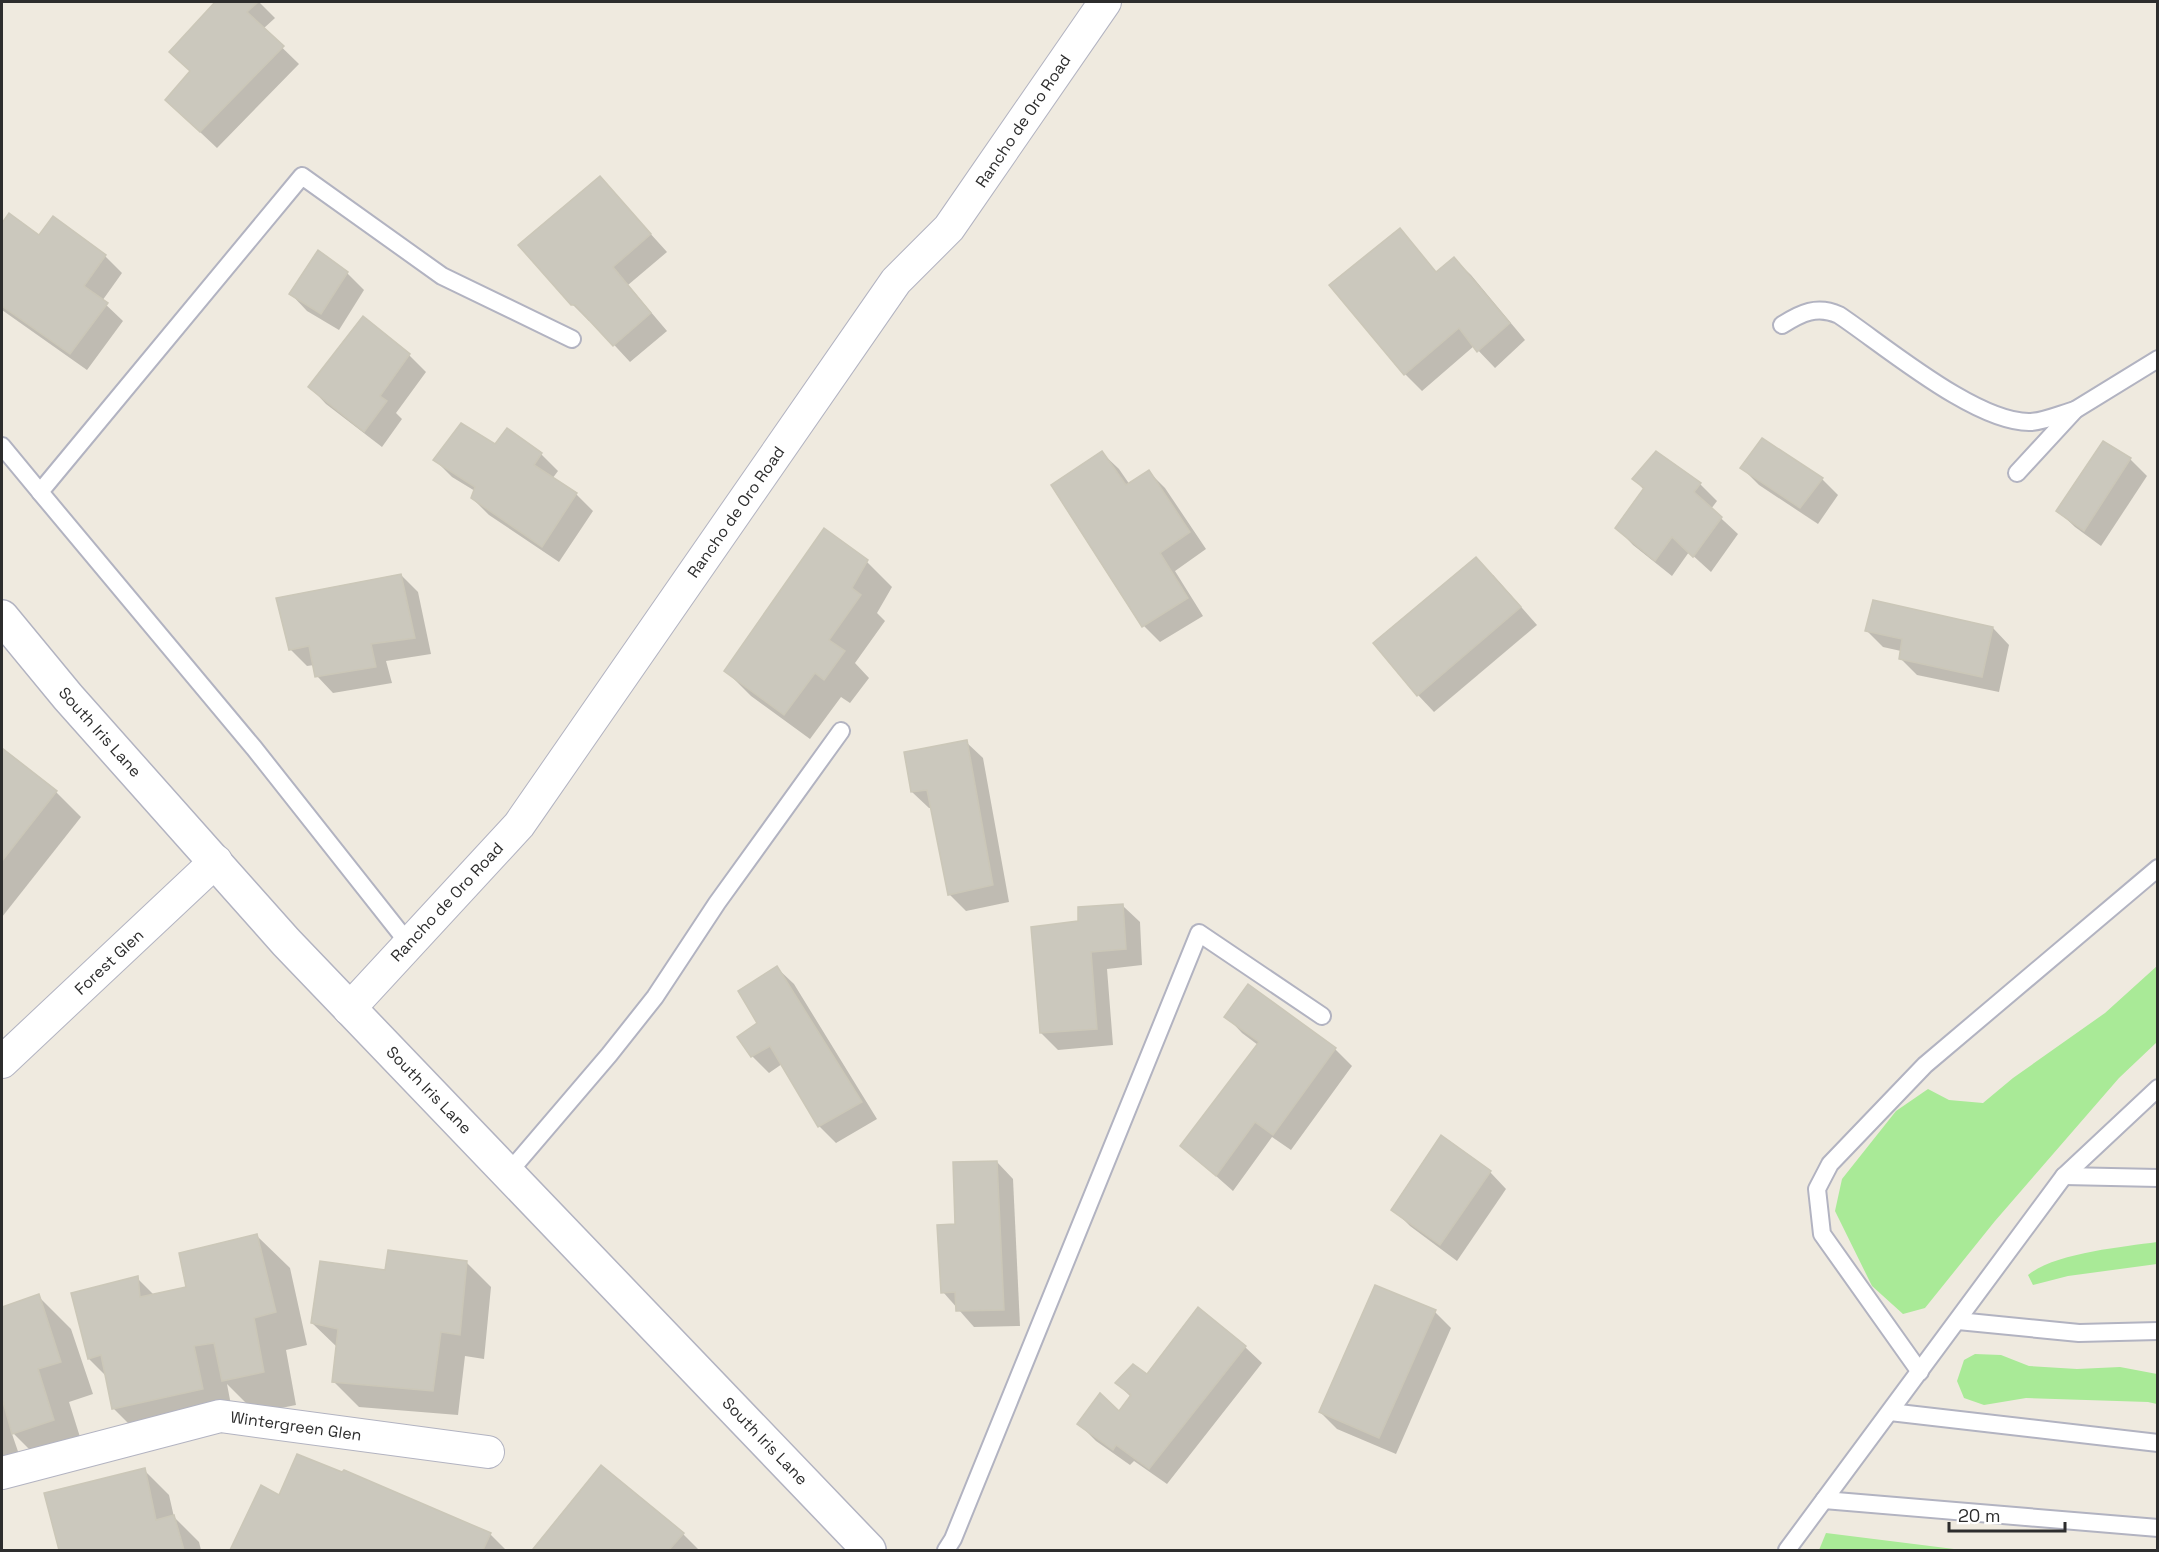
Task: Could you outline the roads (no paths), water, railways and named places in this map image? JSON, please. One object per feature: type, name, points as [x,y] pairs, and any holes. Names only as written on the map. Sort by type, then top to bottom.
[{"type":"street","name":"Rancho de Oro Road","points":[[349,1009],[519,825],[896,281],[949,228],[1105,2]]},
{"type":"street","name":"South Iris Lane","points":[[2,617],[68,697],[286,942],[509,1172],[869,1551]]},
{"type":"street","name":"Forest Glen","points":[[2,1062],[216,861]]},
{"type":"street","name":"Wintergreen Glen","points":[[2,1473],[220,1416],[488,1452]]},
{"type":"lane","points":[[40,492],[302,176],[442,276],[572,339]]},
{"type":"lane","points":[[1782,324],[1802,312],[1827,310],[1839,315],[1912,367],[1972,405],[1997,416],[2030,422],[2075,410]]},
{"type":"lane","points":[[2017,473],[2075,410],[2157,359]]},
{"type":"lane","points":[[2,446],[254,748],[408,944]]},
{"type":"lane","points":[[509,1172],[609,1055],[655,997],[717,903],[842,731]]},
{"type":"lane","points":[[1920,1372],[1822,1234],[1817,1189],[1830,1164],[1925,1065],[2157,868]]},
{"type":"lane","points":[[946,1551],[953,1539],[1199,933],[1322,1016]]},
{"type":"lane","points":[[1787,1551],[2064,1176],[2157,1088]]},
{"type":"lane","points":[[2064,1176],[2157,1178]]},
{"type":"lane","points":[[1958,1321],[2079,1333],[2157,1330]]},
{"type":"lane","points":[[1890,1412],[2157,1443]]},
{"type":"lane","points":[[1824,1500],[2157,1528]]}]
